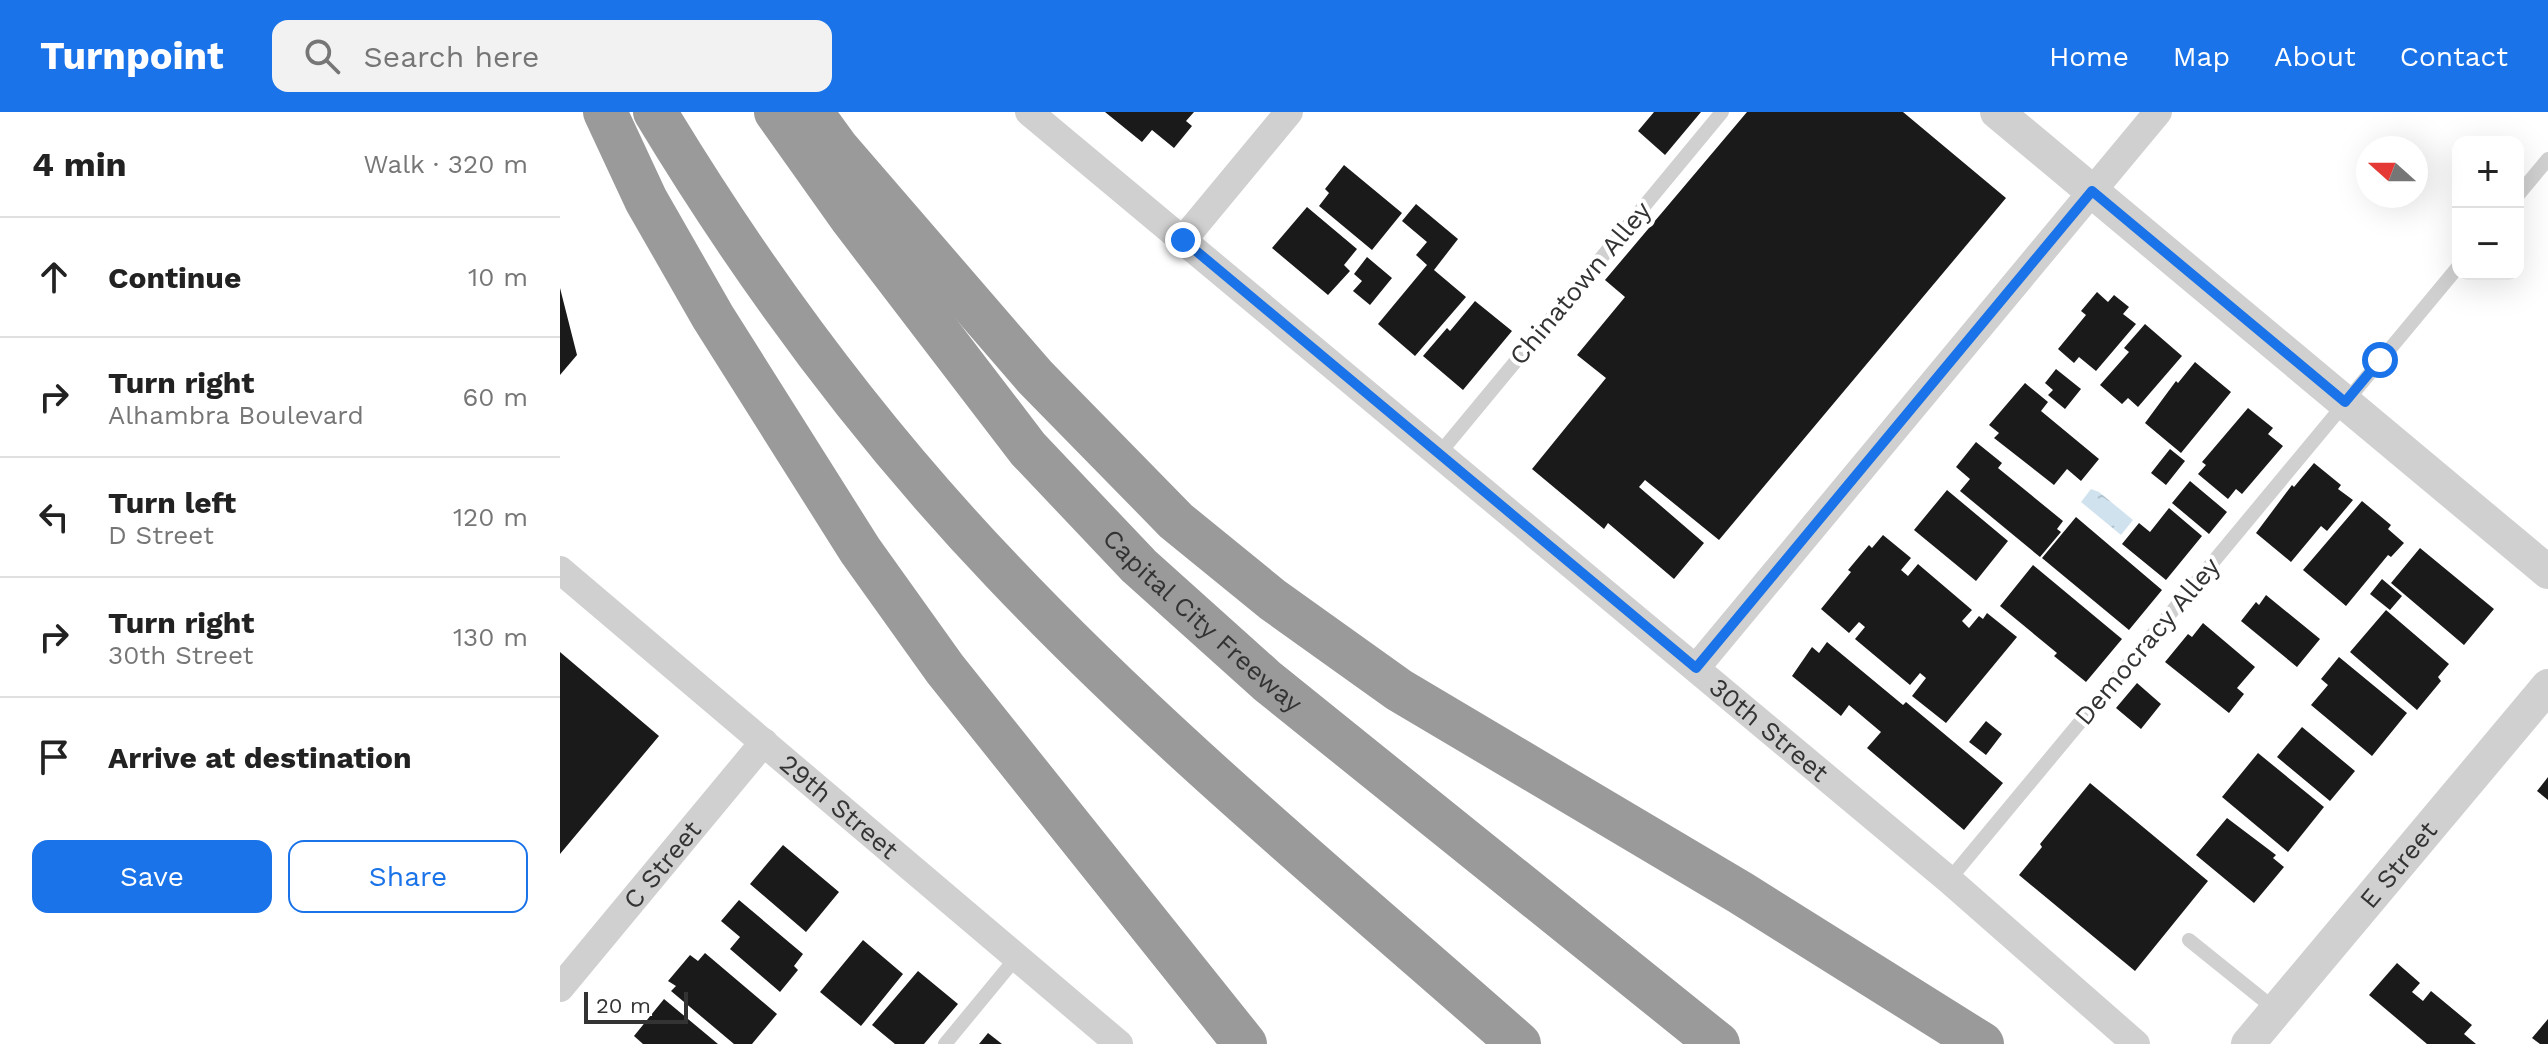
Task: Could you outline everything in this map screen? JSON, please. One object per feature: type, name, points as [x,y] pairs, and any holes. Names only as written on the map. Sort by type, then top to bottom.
[{"type":"highway","points":[[605,112],[646,200],[713,317],[860,550],[945,669],[1245,1044]]},
{"type":"highway","points":[[655,112],[803,337],[901,458],[1001,571],[1169,737],[1519,1044]]},
{"type":"highway","name":"Capital City Freeway","points":[[776,112],[852,219],[1028,449],[1139,566],[1267,681],[1718,1044]]},
{"type":"highway","points":[[811,112],[837,148],[1035,377],[1176,521],[1273,600],[1399,690],[1741,893],[1982,1044]]},
{"type":"street","name":"30th Street","points":[[1029,112],[1949,880],[2136,1044]]},
{"type":"street","points":[[1183,240],[1289,112]]},
{"type":"street","points":[[1997,112],[2548,572]]},
{"type":"street","points":[[1696,668],[2158,112]]},
{"type":"street","name":"29th Street","points":[[560,570],[1119,1044]]},
{"type":"street","name":"E Street","points":[[2248,1044],[2548,686]]},
{"type":"street","name":"C Street","points":[[560,988],[764,742]]},
{"type":"lane","name":"Chinatown Alley","points":[[1439,454],[1722,112]]},
{"type":"lane","points":[[2524,188],[2548,159]]},
{"type":"lane","name":"Democracy Alley","points":[[1949,880],[2452,274]]},
{"type":"lane","points":[[2189,940],[2277,1011]]},
{"type":"lane","points":[[945,1044],[1016,958]]},
{"type":"water","points":[[2091,489],[2133,520],[2121,535],[2081,502]]},
{"type":"building","points":[[1105,112],[1194,112],[1186,121],[1192,126],[1174,148],[1152,130],[1142,142]]},
{"type":"building","points":[[1654,112],[1701,112],[1665,155],[1638,131]]},
{"type":"building","points":[[1747,112],[1903,112],[2006,198],[1719,540],[1645,480],[1639,487],[1704,543],[1674,579],[1608,523],[1604,529],[1532,469],[1606,378],[1577,355],[1625,297],[1605,280]]},
{"type":"building","points":[[1344,165],[1402,213],[1372,250],[1319,206],[1329,193],[1325,189]]},
{"type":"building","points":[[1416,204],[1458,239],[1434,270],[1466,297],[1415,356],[1378,324],[1427,265],[1416,255],[1427,242],[1402,221]]},
{"type":"building","points":[[1307,207],[1357,249],[1344,265],[1350,271],[1328,295],[1272,248]]},
{"type":"building","points":[[1367,257],[1392,278],[1370,305],[1353,291],[1362,281],[1354,274]]},
{"type":"building","points":[[560,288],[577,355],[560,375]]},
{"type":"building","points":[[2097,292],[2108,302],[2114,295],[2129,307],[2123,314],[2136,324],[2096,371],[2079,357],[2074,363],[2058,349],[2086,315],[2081,311]]},
{"type":"building","points":[[1475,301],[1512,331],[1463,390],[1423,356],[1447,328],[1450,331]]},
{"type":"building","points":[[2145,324],[2182,356],[2138,407],[2128,398],[2122,404],[2100,385],[2129,352],[2124,348]]},
{"type":"building","points":[[2195,362],[2231,392],[2181,453],[2145,423],[2176,381],[2178,383]]},
{"type":"building","points":[[2056,369],[2081,389],[2065,409],[2048,395],[2053,390],[2045,383]]},
{"type":"building","points":[[2025,383],[2048,402],[2041,411],[2099,459],[2081,481],[2067,469],[2054,485],[1994,438],[1999,433],[1989,425]]},
{"type":"building","points":[[2248,408],[2273,428],[2268,434],[2283,446],[2242,494],[2236,489],[2228,499],[2198,474],[2206,465],[2202,462]]},
{"type":"building","points":[[1976,442],[2002,463],[1998,468],[2063,521],[2057,529],[2061,532],[2040,557],[1960,491],[1970,479],[1956,467]]},
{"type":"building","points":[[2170,449],[2185,461],[2166,485],[2151,473]]},
{"type":"building","points":[[2314,463],[2341,485],[2338,489],[2353,500],[2327,531],[2321,526],[2291,562],[2256,533],[2292,485],[2294,487]]},
{"type":"building","points":[[2190,481],[2227,512],[2209,534],[2172,503]]},
{"type":"building","points":[[1947,490],[2008,541],[1976,581],[1914,530]]},
{"type":"building","points":[[2362,501],[2391,525],[2388,529],[2404,543],[2391,557],[2388,555],[2346,606],[2303,570]]},
{"type":"building","points":[[2169,508],[2202,536],[2166,580],[2122,544],[2139,523],[2150,532]]},
{"type":"building","points":[[2076,517],[2162,590],[2129,630],[2042,558]]},
{"type":"building","points":[[1883,535],[1911,558],[1901,570],[1908,576],[1918,564],[1972,610],[1962,621],[1969,628],[1979,616],[1983,619],[1987,613],[2017,637],[1946,723],[1912,696],[1926,678],[1920,673],[1910,685],[1855,639],[1865,627],[1859,622],[1849,633],[1821,609],[1851,572],[1848,570],[1869,545],[1872,548]]},
{"type":"building","points":[[2420,548],[2494,609],[2464,645],[2391,583]]},
{"type":"building","points":[[2033,565],[2122,639],[2086,682],[2054,656],[2057,653],[2000,606]]},
{"type":"building","points":[[2382,579],[2402,596],[2390,610],[2370,594]]},
{"type":"building","points":[[2266,595],[2320,639],[2297,667],[2241,621]]},
{"type":"building","points":[[2386,610],[2449,664],[2438,677],[2441,681],[2417,710],[2350,652]]},
{"type":"building","points":[[2203,623],[2255,667],[2237,688],[2244,694],[2229,713],[2165,662],[2188,634],[2192,637]]},
{"type":"building","points":[[1827,642],[1903,705],[1906,702],[2003,783],[1964,830],[1867,748],[1881,732],[1849,705],[1841,716],[1792,676],[1812,647],[1819,653]]},
{"type":"building","points":[[560,652],[659,736],[560,854]]},
{"type":"building","points":[[2339,657],[2407,713],[2372,756],[2311,705],[2328,685],[2321,679]]},
{"type":"building","points":[[2137,683],[2161,704],[2141,729],[2116,708]]},
{"type":"building","points":[[1986,721],[2002,734],[1986,755],[1969,742]]},
{"type":"building","points":[[2302,727],[2355,771],[2330,801],[2277,757]]},
{"type":"building","points":[[2258,753],[2324,807],[2288,852],[2222,797]]},
{"type":"building","points":[[2548,777],[2548,800],[2537,791]]},
{"type":"building","points":[[2090,783],[2208,881],[2135,971],[2019,875]]},
{"type":"building","points":[[2227,818],[2276,855],[2273,858],[2284,867],[2254,903],[2196,855]]},
{"type":"building","points":[[783,845],[839,892],[806,932],[750,884]]},
{"type":"building","points":[[739,900],[803,954],[794,966],[798,970],[780,992],[730,949],[740,937],[721,921]]},
{"type":"building","points":[[863,940],[903,974],[861,1026],[820,992]]},
{"type":"building","points":[[705,953],[777,1014],[752,1044],[734,1044],[671,991],[676,986],[668,981],[690,955],[698,961]]},
{"type":"building","points":[[2397,963],[2420,983],[2412,992],[2423,1001],[2431,991],[2472,1025],[2464,1034],[2476,1044],[2427,1044],[2369,995]]},
{"type":"building","points":[[918,971],[958,1004],[924,1044],[895,1044],[872,1025]]},
{"type":"building","points":[[664,999],[718,1044],[643,1044],[634,1036]]},
{"type":"building","points":[[2548,1019],[2548,1044],[2540,1044],[2532,1038]]},
{"type":"building","points":[[988,1033],[1002,1044],[979,1044]]},
{"type":"route","points":[[1183,240],[1696,668],[2092,191],[2345,402],[2380,360]]}]
